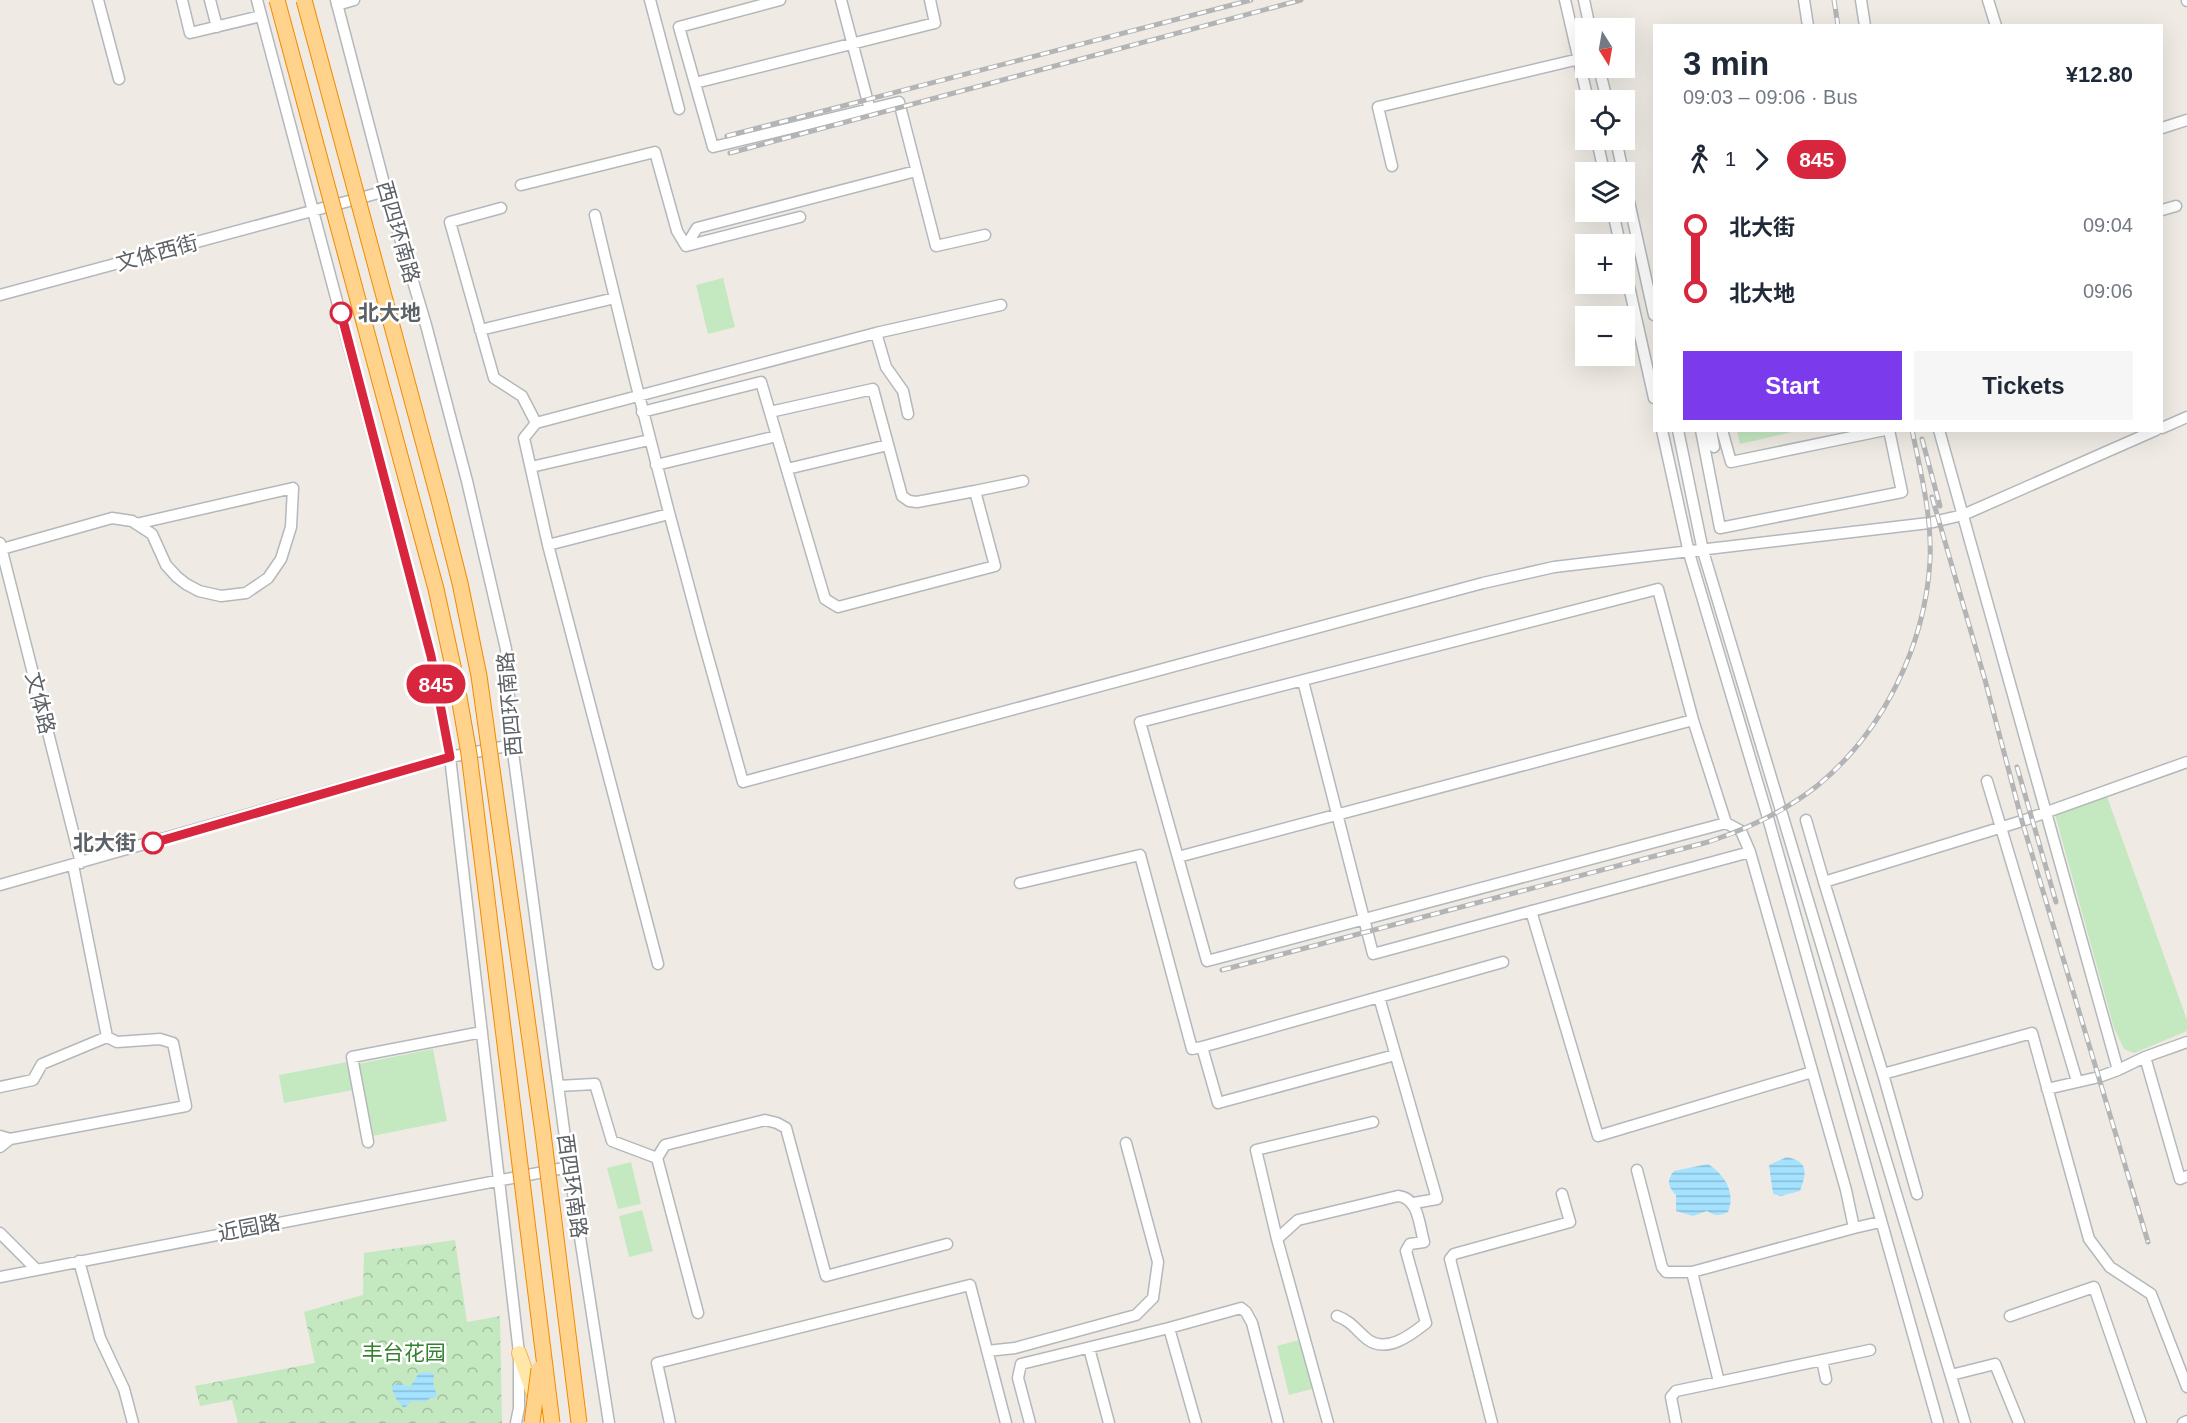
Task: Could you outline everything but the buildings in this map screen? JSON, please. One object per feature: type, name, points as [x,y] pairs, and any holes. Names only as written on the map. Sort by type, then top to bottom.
[{"type":"highway","points":[[277,0],[437,595],[456,680],[468,754],[551,1423]]},
{"type":"highway","name":"西四环南路","points":[[304,0],[457,572]]},
{"type":"highway","name":"西四环南路","points":[[467,618],[472,641]]},
{"type":"highway","name":"西四环南路","points":[[477,664],[543,1133],[580,1423]]},
{"type":"highway","points":[[532,1423],[542,1348]]},
{"type":"main road","points":[[277,0],[437,595],[456,680],[544,1370]]},
{"type":"main road","name":"西四环南路","points":[[304,0],[442,511]]},
{"type":"main road","name":"西四环南路","points":[[457,572],[467,618]]},
{"type":"main road","name":"西四环南路","points":[[472,641],[491,748],[580,1423]]},
{"type":"main road","points":[[519,1353],[544,1423]]},
{"type":"street","points":[[98,0],[119,79]]},
{"type":"street","points":[[182,0],[190,33],[261,16]]},
{"type":"street","points":[[210,0],[217,27]]},
{"type":"street","points":[[257,0],[431,656],[450,757],[497,1180],[519,1353],[519,1407],[516,1423]]},
{"type":"street","points":[[337,2],[354,0]]},
{"type":"street","points":[[650,0],[679,109]]},
{"type":"street","points":[[780,0],[679,27],[712,147],[899,102],[936,246],[985,235]]},
{"type":"street","points":[[842,0],[870,110]]},
{"type":"street","points":[[695,83],[935,23],[930,0]]},
{"type":"street","points":[[1565,0],[1575,42]]},
{"type":"street","points":[[1584,0],[1588,18]]},
{"type":"street","points":[[1804,0],[1808,24]]},
{"type":"street","points":[[1861,0],[1865,24]]},
{"type":"street","points":[[1988,0],[1995,24]]},
{"type":"street","name":"西四环南路","points":[[337,2],[386,191],[428,334],[467,481],[506,649],[512,745],[569,1167],[608,1422]]},
{"type":"street","points":[[1392,166],[1378,107],[1575,60]]},
{"type":"street","points":[[2163,128],[2187,120]]},
{"type":"street","points":[[521,185],[655,152],[677,231],[686,246]]},
{"type":"street","points":[[686,246],[697,228],[916,171]]},
{"type":"street","name":"文体西街","points":[[0,295],[386,191]]},
{"type":"street","points":[[2163,210],[2176,206]]},
{"type":"street","points":[[501,208],[450,222],[494,378],[522,396],[536,423]]},
{"type":"street","points":[[595,215],[649,440],[743,782],[1483,583],[1554,567],[1929,523],[1963,515],[2151,432]]},
{"type":"street","points":[[686,246],[800,217]]},
{"type":"street","points":[[1633,222],[1653,310]]},
{"type":"street","points":[[1631,294],[1653,392]]},
{"type":"street","points":[[480,330],[615,298]]},
{"type":"street","points":[[658,964],[548,545],[524,438],[536,423],[638,394],[876,333],[1001,304]]},
{"type":"street","points":[[876,333],[886,367],[903,391],[908,414]]},
{"type":"street","points":[[642,412],[761,382],[825,599],[838,608],[995,566],[989,532],[975,491]]},
{"type":"street","points":[[770,412],[873,389],[902,496],[909,501],[917,502],[1023,481]]},
{"type":"street","points":[[2163,428],[2187,417]]},
{"type":"street","points":[[1662,432],[1689,552],[1768,818],[1938,1423]]},
{"type":"street","points":[[1678,432],[1703,551],[1965,1423]]},
{"type":"street","points":[[1701,432],[1720,528],[1902,492],[1887,432]]},
{"type":"street","points":[[1711,432],[1714,447]]},
{"type":"street","points":[[1723,432],[1731,462],[1840,435],[1868,432]]},
{"type":"street","points":[[1940,432],[2118,1070]]},
{"type":"street","points":[[656,465],[777,436]]},
{"type":"street","points":[[531,467],[649,440]]},
{"type":"street","points":[[787,469],[888,445]]},
{"type":"street","points":[[1,546],[112,518],[136,524],[152,534],[166,565],[186,584],[199,591],[221,596],[246,593],[268,578],[281,559],[291,527],[293,488],[136,524]]},
{"type":"street","points":[[548,545],[669,514]]},
{"type":"street","name":"文体路","points":[[1,546],[77,864],[107,1037]]},
{"type":"street","points":[[1726,823],[1693,720],[1659,589],[1140,723],[1207,961],[1365,921],[1726,823],[1742,831],[1750,852],[1846,1190],[1854,1228]]},
{"type":"street","points":[[1303,681],[1373,954],[1750,852]]},
{"type":"street","points":[[1178,857],[1693,720]]},
{"type":"street","points":[[0,885],[466,752],[512,745]]},
{"type":"street","points":[[1824,882],[2001,828],[2187,762]]},
{"type":"street","points":[[1987,781],[2077,1081]]},
{"type":"street","points":[[1806,820],[1917,1194]]},
{"type":"street","points":[[1020,883],[1140,855],[1192,1049],[1503,962]]},
{"type":"street","points":[[1531,911],[1598,1136],[1812,1072]]},
{"type":"street","points":[[1277,1239],[1298,1220],[1398,1196],[1414,1203],[1437,1199],[1379,997]]},
{"type":"street","points":[[368,1142],[352,1057],[482,1032]]},
{"type":"street","points":[[1883,1074],[2032,1033],[2089,1239],[2110,1267],[2151,1294],[2187,1387]]},
{"type":"street","points":[[0,1087],[33,1080],[42,1064],[107,1037],[117,1042],[160,1039],[173,1043],[186,1106],[5,1138],[0,1147]]},
{"type":"street","points":[[2047,1089],[2099,1077],[2187,1042]]},
{"type":"street","points":[[1202,1047],[1218,1103],[1395,1055]]},
{"type":"street","points":[[2145,1057],[2180,1179],[2187,1176]]},
{"type":"street","points":[[558,1086],[595,1084],[612,1142],[657,1158]]},
{"type":"street","points":[[698,1313],[657,1158],[665,1144],[765,1120],[786,1128],[826,1276],[947,1244]]},
{"type":"street","points":[[1328,1423],[1277,1239],[1256,1150],[1373,1122]]},
{"type":"street","points":[[987,1351],[1015,1348],[1136,1315],[1153,1298],[1158,1262],[1126,1143]]},
{"type":"street","name":"近园路","points":[[0,1278],[569,1167]]},
{"type":"street","points":[[1637,1170],[1662,1267],[1666,1272],[1692,1272],[1880,1222]]},
{"type":"street","points":[[1492,1423],[1450,1259],[1454,1254],[1570,1222],[1562,1194]]},
{"type":"street","points":[[1337,1316],[1349,1320],[1368,1340],[1381,1345],[1408,1337],[1426,1323],[1406,1251],[1410,1244],[1424,1242],[1414,1203]]},
{"type":"street","points":[[0,1233],[37,1270]]},
{"type":"street","points":[[79,1261],[100,1338],[124,1389],[132,1423]]},
{"type":"street","points":[[1692,1272],[1719,1382]]},
{"type":"street","points":[[670,1423],[657,1363],[970,1285],[1006,1423]]},
{"type":"street","points":[[2010,1316],[2094,1287],[2141,1423]]},
{"type":"street","points":[[1030,1423],[1018,1378],[1021,1364],[1241,1308],[1252,1323],[1278,1423]]},
{"type":"street","points":[[1169,1328],[1196,1423]]},
{"type":"street","points":[[1089,1348],[1109,1423]]},
{"type":"street","points":[[1676,1423],[1671,1397],[1676,1391],[1870,1350]]},
{"type":"street","points":[[1822,1360],[1826,1379]]},
{"type":"street","points":[[1951,1375],[1995,1364],[2019,1423]]},
{"type":"street","points":[[2183,1423],[2187,1421]]},
{"type":"green space","points":[[723,278],[735,327],[708,334],[696,285]]},
{"type":"green space","points":[[1737,432],[1791,432],[1740,444]]},
{"type":"green space","points":[[2105,791],[2187,1020],[2187,1031],[2134,1053],[2124,1049],[2114,1028],[2054,811]]},
{"type":"green space","points":[[433,1049],[447,1121],[372,1136],[358,1064]]},
{"type":"green space","points":[[347,1062],[353,1090],[284,1103],[279,1075]]},
{"type":"green space","points":[[631,1162],[641,1204],[618,1209],[607,1168]]},
{"type":"green space","points":[[642,1210],[653,1251],[629,1257],[619,1216]]},
{"type":"green space","name":"丰台花园","points":[[455,1240],[467,1322],[500,1316],[502,1423],[238,1423],[232,1400],[200,1406],[195,1386],[315,1363],[304,1312],[363,1295],[364,1253]]},
{"type":"green space","points":[[1303,1339],[1316,1388],[1289,1395],[1277,1346]]},
{"type":"water","points":[[1787,1157],[1803,1165],[1805,1174],[1800,1191],[1781,1196],[1773,1194],[1769,1165]]},
{"type":"water","points":[[1708,1164],[1724,1179],[1730,1191],[1728,1212],[1717,1215],[1707,1211],[1693,1216],[1676,1211],[1676,1195],[1669,1183],[1671,1175],[1674,1171]]},
{"type":"water","points":[[419,1373],[434,1374],[433,1382],[437,1397],[425,1402],[412,1401],[404,1408],[396,1399],[391,1387],[398,1383],[410,1387]]},
{"type":"railway","points":[[727,136],[1251,0]]},
{"type":"railway","points":[[730,153],[1301,0]]},
{"type":"railway","points":[[1834,0],[1838,24]]},
{"type":"railway","points":[[1222,970],[1708,842],[1765,819],[1792,804],[1817,786],[1862,740],[1880,713],[1896,685],[1920,624],[1926,593],[1930,545],[1925,495],[1912,432]]},
{"type":"railway","points":[[1922,439],[1940,506]]},
{"type":"railway","points":[[1932,497],[1985,680],[2022,821],[2148,1242]]},
{"type":"railway","points":[[2017,767],[2056,902]]},
{"type":"bus line","name":"845","points":[[153,843],[450,757],[431,656],[341,313]]},
{"type":"place","name":"北大地","points":[[341,313]]},
{"type":"place","name":"北大街","points":[[153,843]]}]
